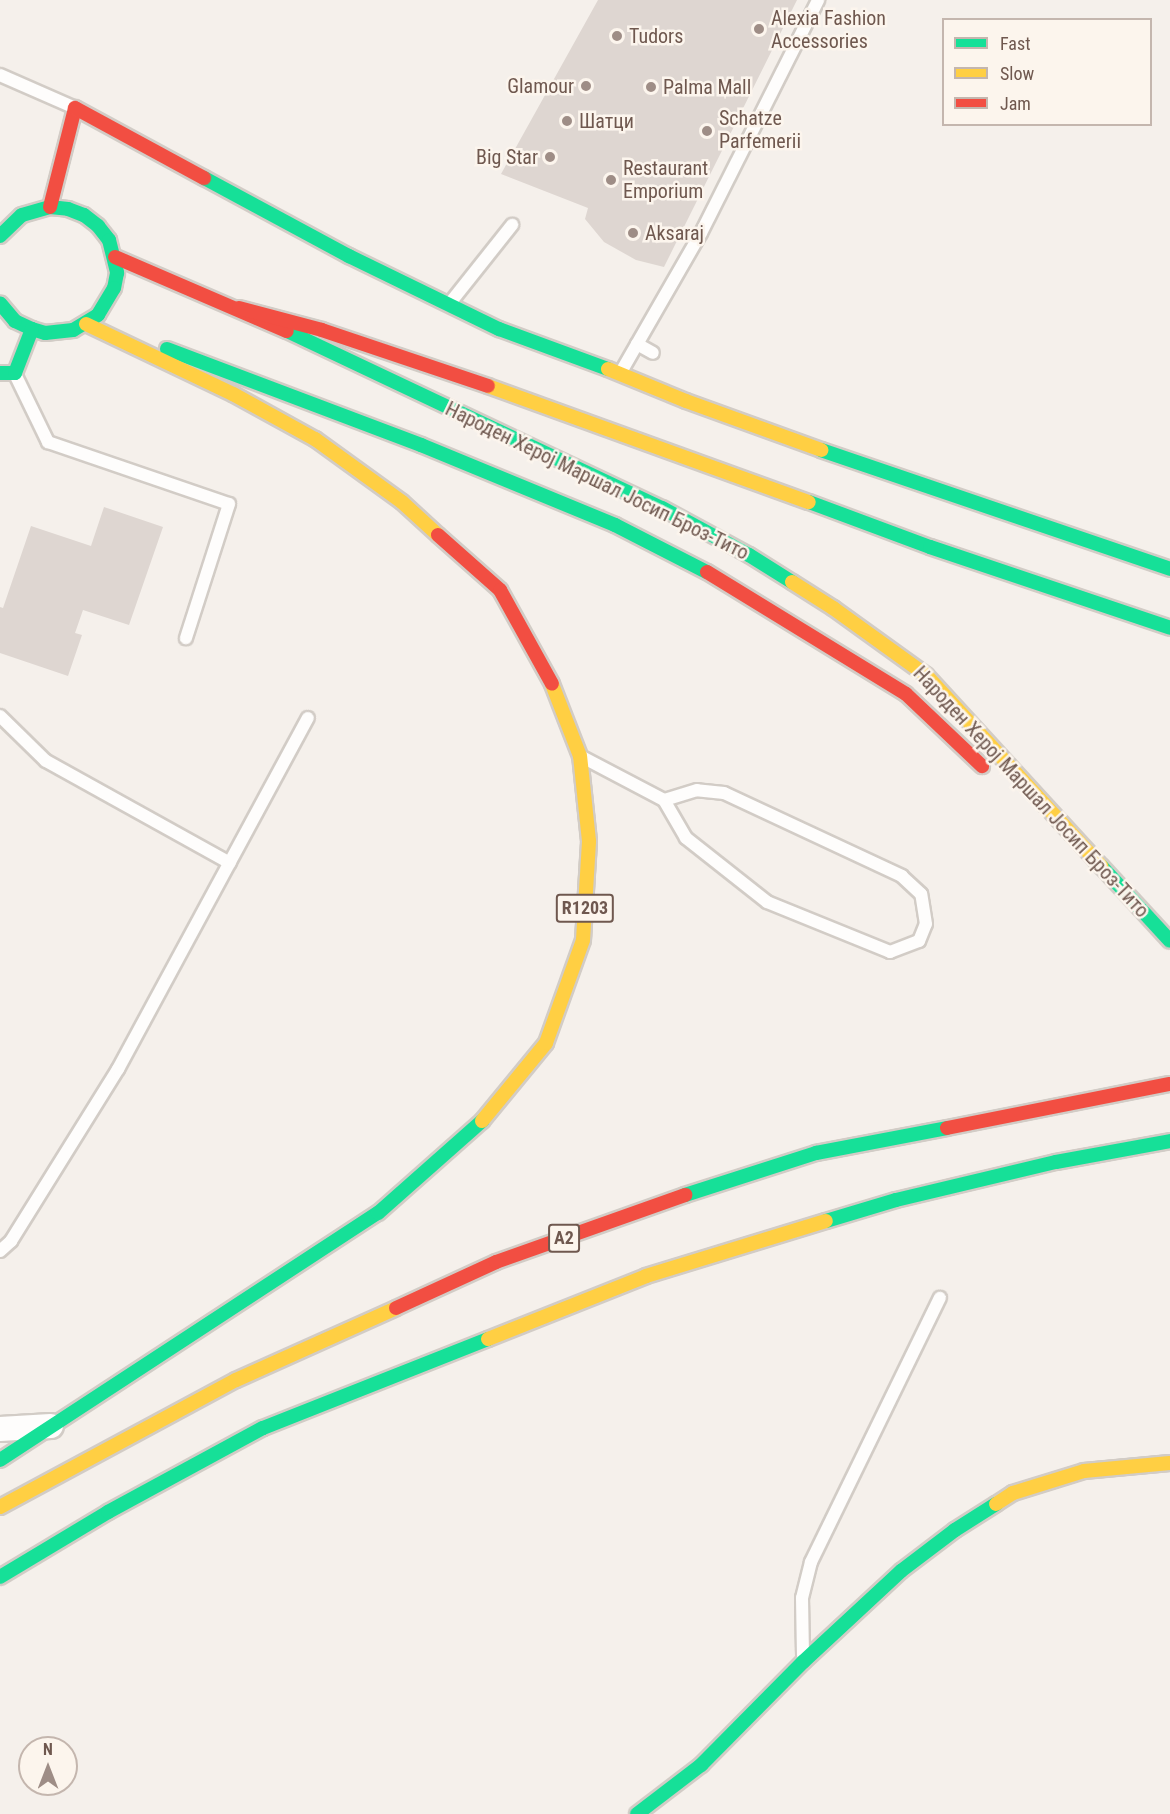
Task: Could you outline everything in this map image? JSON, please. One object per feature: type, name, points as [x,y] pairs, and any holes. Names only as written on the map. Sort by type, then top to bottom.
[{"type":"main road","points":[[50,207],[75,108],[349,256],[499,329],[620,373],[686,401],[924,487],[1170,569]]},
{"type":"main road","points":[[0,237],[5,222],[50,207],[68,209],[84,215],[98,226],[109,240],[115,257],[117,273],[108,302],[98,315],[86,324],[59,333],[32,329],[15,321],[0,303]]},
{"type":"main road","name":"Народен Херој Маршал Јосип Броз-Тито","points":[[115,257],[238,308],[662,508],[749,555],[834,608],[926,675],[1170,941]]},
{"type":"main road","points":[[238,308],[322,330],[581,418],[930,547],[1170,628]]},
{"type":"main road","name":"Народен Херој Маршал Јосип Броз-Тито","points":[[86,324],[137,338],[421,445],[615,525],[697,566],[906,694],[991,774]]},
{"type":"main road","name":"R1203","points":[[0,1460],[378,1214],[480,1124],[546,1043],[583,940],[589,841],[580,756],[547,672],[500,590],[402,502],[315,439],[233,394],[132,348],[86,324]]},
{"type":"main road","points":[[0,374],[15,373],[32,329]]},
{"type":"main road","name":"Народен Херој Маршал Јосип Броз-Тито","points":[[1034,814],[1170,941]]},
{"type":"main road","name":"A2","points":[[0,1507],[236,1380],[507,1258],[655,1205],[816,1153],[1170,1084]]},
{"type":"main road","points":[[0,1577],[108,1512],[263,1428],[646,1276],[896,1200],[1056,1162],[1170,1140]]},
{"type":"main road","points":[[637,1814],[701,1765],[803,1662],[901,1571],[955,1530],[1013,1493],[1084,1471],[1170,1463]]},
{"type":"street","points":[[0,1429],[51,1426]]},
{"type":"lane","points":[[620,373],[701,233],[818,0]]},
{"type":"lane","points":[[0,75],[75,108]]},
{"type":"lane","points":[[450,304],[512,225]]},
{"type":"lane","points":[[637,344],[653,353]]},
{"type":"lane","points":[[15,373],[48,442],[229,504],[186,638]]},
{"type":"lane","points":[[0,716],[46,761],[230,863]]},
{"type":"lane","points":[[0,1251],[11,1241],[118,1069],[308,718]]},
{"type":"lane","points":[[580,756],[664,800],[686,838],[767,902],[890,952],[919,941],[926,924],[921,894],[902,876],[724,793],[697,790],[664,800]]},
{"type":"lane","points":[[803,1662],[802,1598],[811,1562],[940,1298]]},
{"type":"building","name":"Palma Mall","points":[[598,0],[797,0],[664,267],[636,260],[604,242],[585,219],[588,208],[501,174]]},
{"type":"building","points":[[104,507],[163,527],[129,625],[83,610],[75,633],[82,635],[68,676],[0,653],[0,607],[3,608],[31,526],[91,546]]},
{"type":"traffic: fast","points":[[204,178],[349,256],[499,329],[608,369]]},
{"type":"traffic: fast","points":[[0,236],[22,215],[50,207],[68,209],[84,215],[98,226],[109,240],[117,273],[114,288],[98,315],[73,330],[45,333],[32,329],[15,321],[0,303]]},
{"type":"traffic: fast","points":[[0,373],[15,373],[32,329]]},
{"type":"traffic: fast","points":[[287,331],[662,508],[749,555],[792,582]]},
{"type":"traffic: fast","points":[[167,349],[421,445],[615,525],[707,572]]},
{"type":"traffic: fast","points":[[821,450],[1170,569]]},
{"type":"traffic: fast","points":[[809,502],[930,547],[1170,628]]},
{"type":"traffic: fast","points":[[1102,867],[1170,941]]},
{"type":"traffic: fast","points":[[0,1460],[378,1213],[482,1121]]},
{"type":"traffic: fast","points":[[685,1195],[816,1153],[947,1128]]},
{"type":"traffic: fast","points":[[826,1221],[896,1200],[1056,1162],[1170,1141]]},
{"type":"traffic: fast","points":[[0,1577],[108,1512],[263,1428],[488,1339]]},
{"type":"traffic: fast","points":[[637,1814],[701,1765],[803,1662],[901,1571],[955,1530],[996,1504]]},
{"type":"traffic: slow","points":[[86,324],[233,394],[315,439],[402,502],[438,535]]},
{"type":"traffic: slow","points":[[608,369],[686,401],[821,450]]},
{"type":"traffic: slow","points":[[488,386],[809,502]]},
{"type":"traffic: slow","points":[[792,582],[833,608],[926,675],[1102,867]]},
{"type":"traffic: slow","points":[[482,1121],[546,1043],[583,940],[589,841],[580,756],[552,684]]},
{"type":"traffic: slow","points":[[488,1339],[646,1276],[826,1221]]},
{"type":"traffic: slow","points":[[0,1507],[236,1380],[396,1308]]},
{"type":"traffic: slow","points":[[996,1504],[1013,1493],[1084,1471],[1170,1463]]},
{"type":"traffic: jam","points":[[50,207],[75,108],[204,178]]},
{"type":"traffic: jam","points":[[115,257],[287,331]]},
{"type":"traffic: jam","points":[[239,308],[322,330],[488,386]]},
{"type":"traffic: jam","points":[[438,535],[500,590],[552,684]]},
{"type":"traffic: jam","points":[[707,572],[906,694],[982,766]]},
{"type":"traffic: jam","points":[[947,1128],[1170,1084]]},
{"type":"traffic: jam","points":[[396,1308],[496,1262],[685,1195]]},
{"type":"place","name":"Alexia Fashion Accessories","points":[[759,29]]},
{"type":"place","name":"Tudors","points":[[617,36]]},
{"type":"place","name":"Glamour","points":[[586,86]]},
{"type":"place","name":"Palma Mall","points":[[651,87]]},
{"type":"place","name":"Шатци","points":[[567,121]]},
{"type":"place","name":"Schatze Parfemerii","points":[[707,131]]},
{"type":"place","name":"Big Star","points":[[550,157]]},
{"type":"place","name":"Restaurant Emporium","points":[[611,180]]},
{"type":"place","name":"Aksaraj","points":[[633,233]]}]
